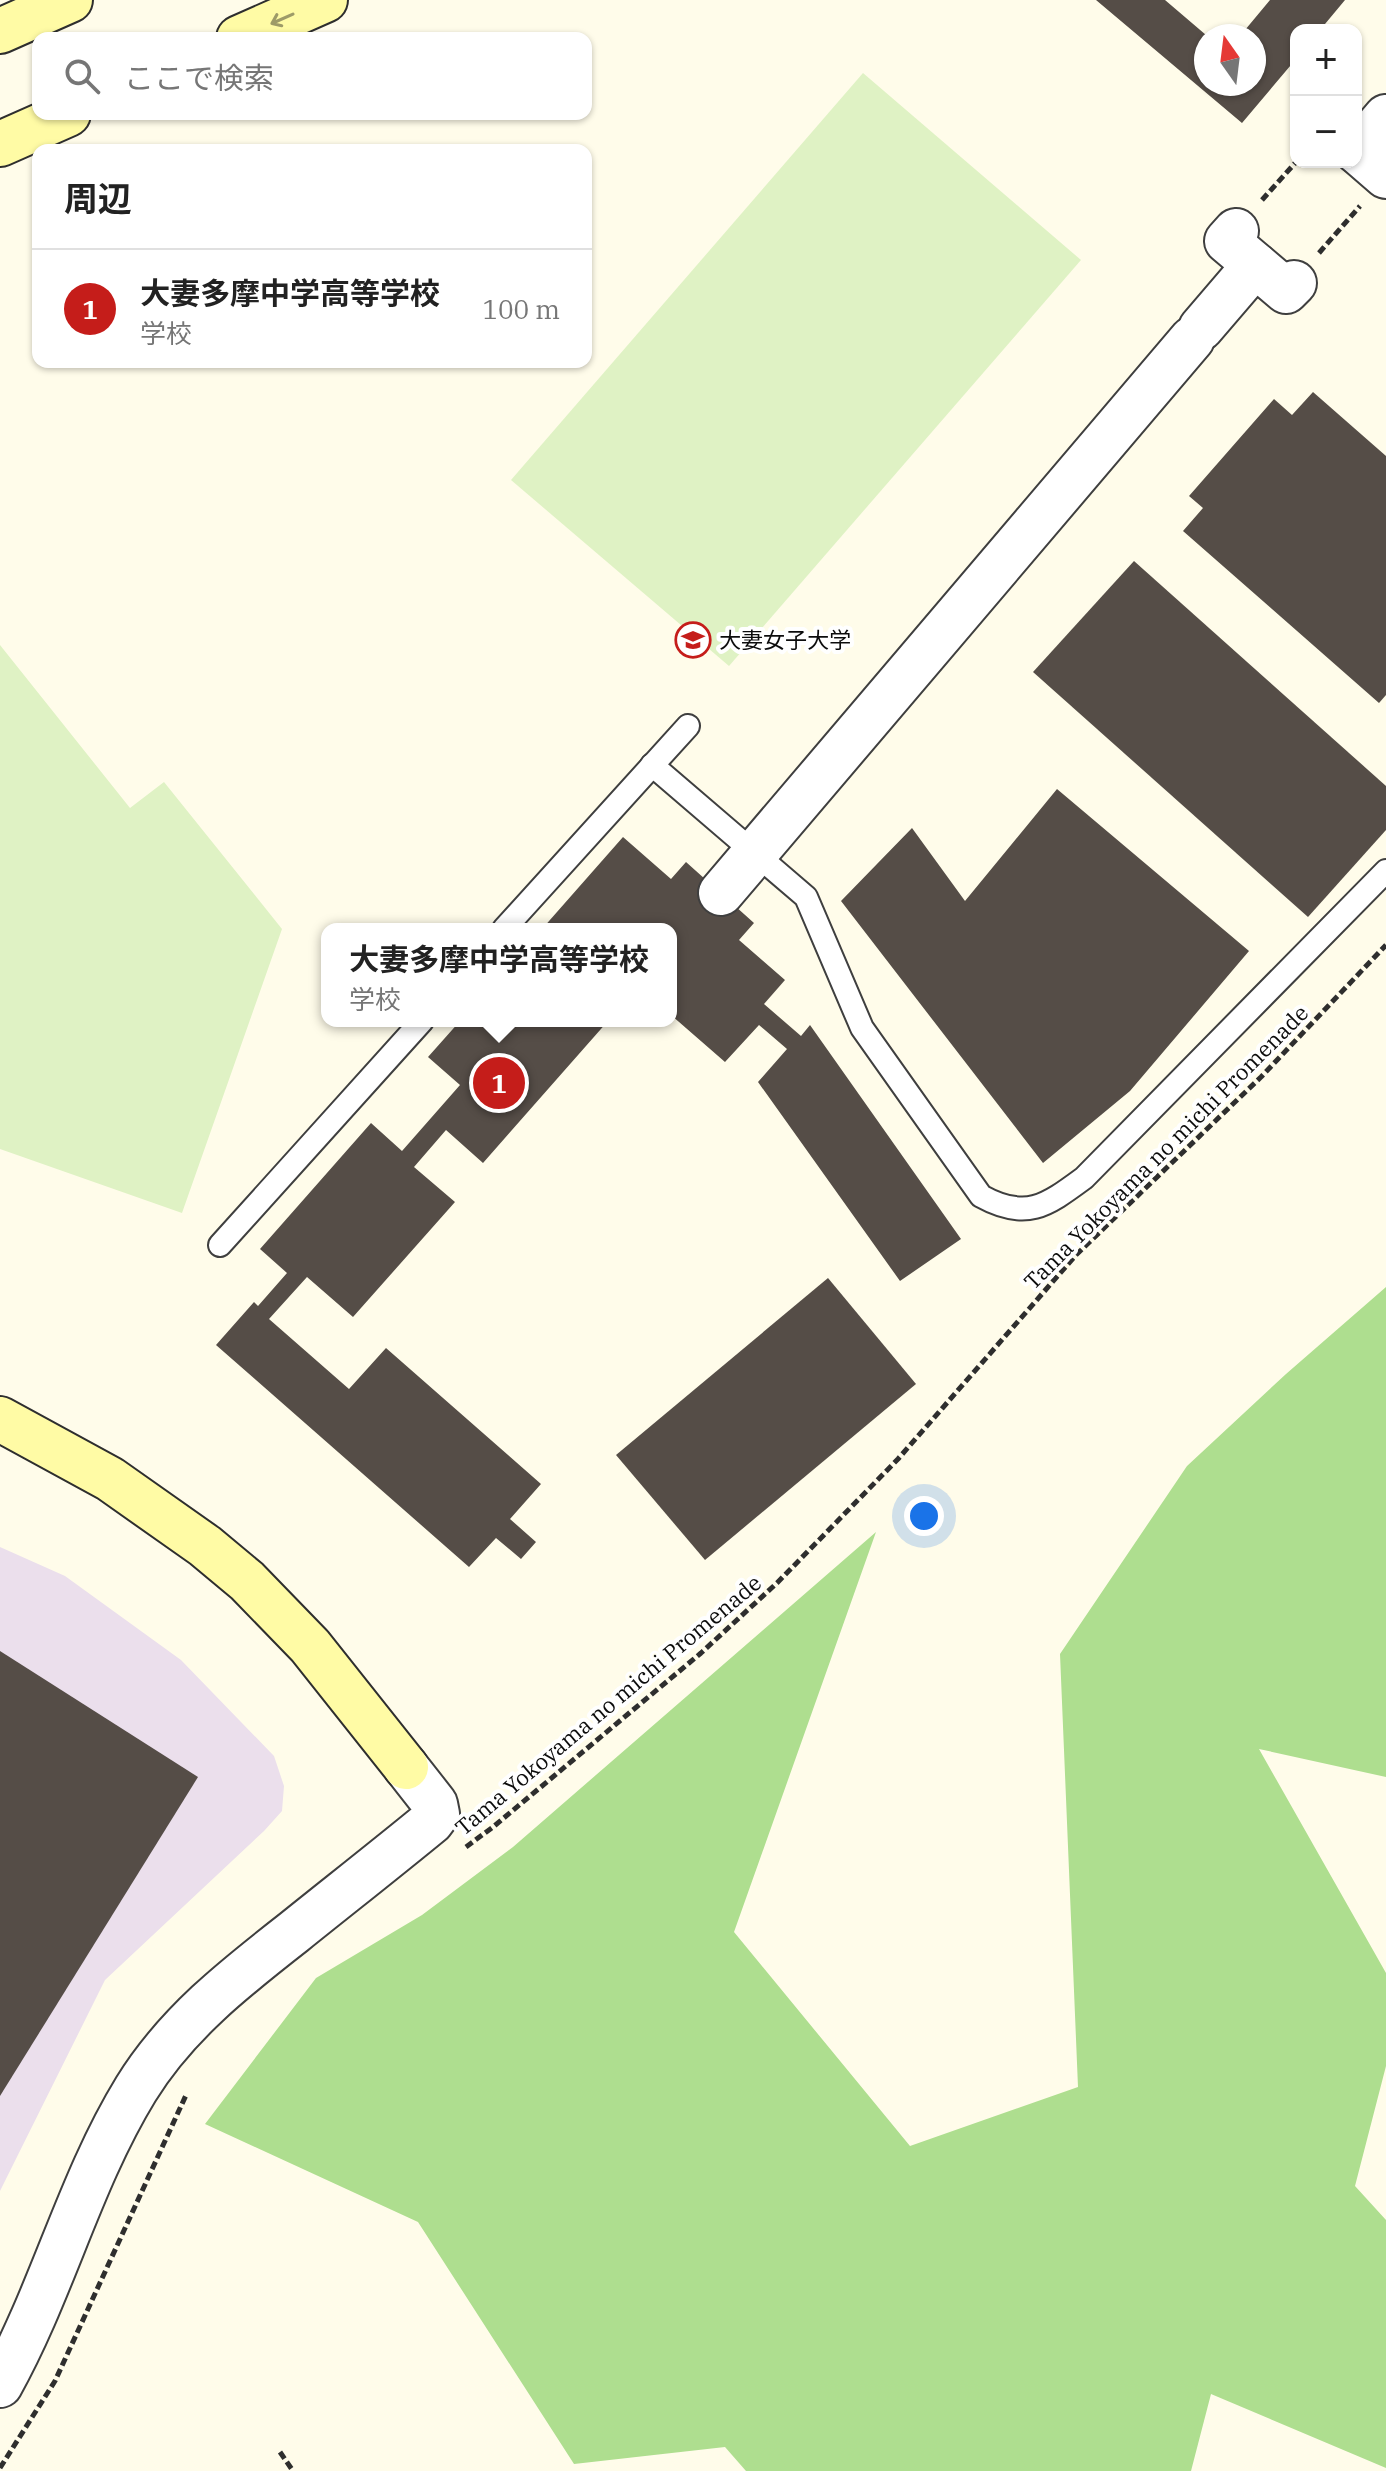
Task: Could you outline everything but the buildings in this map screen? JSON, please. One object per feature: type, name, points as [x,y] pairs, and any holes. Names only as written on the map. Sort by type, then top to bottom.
[{"type":"street","points":[[0,31],[70,0]]},
{"type":"street","points":[[253,32],[325,0]]},
{"type":"street","points":[[1373,168],[1386,117]]},
{"type":"street","points":[[0,144],[54,120]]},
{"type":"street","points":[[721,893],[1196,334],[1246,248],[1286,291],[1294,283]]},
{"type":"street","points":[[0,1419],[110,1479],[205,1546],[247,1581],[310,1646],[435,1804],[437,1814],[431,1822],[226,1986],[177,2033],[138,2087],[110,2135],[84,2190],[23,2345],[0,2385]]},
{"type":"lane","points":[[509,923],[688,726]]},
{"type":"lane","points":[[652,765],[806,897],[862,1028],[981,1196],[999,1206],[1025,1210],[1054,1201],[1084,1178],[1386,871]]},
{"type":"lane","points":[[220,1245],[417,1027]]},
{"type":"path","points":[[1246,248],[1293,168]]},
{"type":"path","points":[[1294,283],[1373,168]]},
{"type":"path","name":"Tama Yokoyama no michi Promenade","points":[[457,1854],[701,1653],[777,1583],[898,1459],[1076,1255],[1261,1077],[1386,945]]},
{"type":"path","points":[[0,2468],[55,2381],[188,2091]]},
{"type":"path","points":[[280,2452],[293,2471]]},
{"type":"shaded area","points":[[0,1547],[65,1576],[181,1660],[274,1756],[284,1786],[282,1811],[264,1831],[105,1980],[0,2191]]},
{"type":"green space","points":[[863,73],[1081,260],[729,666],[511,480]]},
{"type":"green space","points":[[0,645],[130,808],[164,782],[282,929],[182,1213],[0,1149]]},
{"type":"green space","points":[[1386,1287],[1386,1777],[1259,1749],[1386,1973],[1386,2066],[1355,2186],[1386,2220],[1386,2468],[1211,2394],[1191,2471],[746,2471],[725,2447],[574,2464],[418,2222],[205,2124],[316,1978],[422,1915],[513,1847],[876,1532],[734,1932],[910,2146],[1078,2087],[1060,1654],[1187,1466]]},
{"type":"place","name":"大妻女子大学","points":[[693,640]]},
{"type":"place","name":"大妻多摩中学高等学校","points":[[499,1083]]}]
